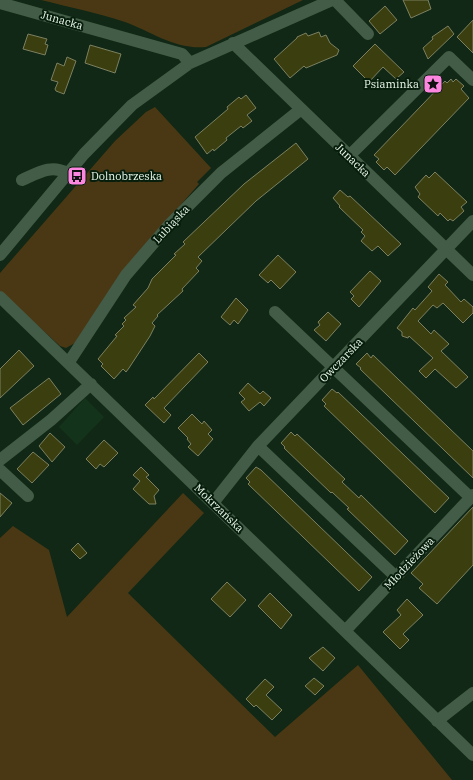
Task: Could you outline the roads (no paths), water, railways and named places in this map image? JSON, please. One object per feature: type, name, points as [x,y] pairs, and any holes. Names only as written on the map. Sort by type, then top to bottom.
[{"type":"street","points":[[0,255],[84,154],[132,105],[190,63],[332,0]]},
{"type":"street","points":[[335,0],[368,34]]},
{"type":"street","name":"Junacka","points":[[0,2],[182,54],[190,63]]},
{"type":"street","name":"Junacka","points":[[233,43],[300,110],[473,275]]},
{"type":"street","points":[[349,156],[449,57],[473,80]]},
{"type":"street","name":"Lubiąska","points":[[69,362],[126,275],[170,224],[221,172],[300,110]]},
{"type":"street","points":[[22,180],[44,170],[58,168],[67,174]]},
{"type":"street","name":"Owczarska","points":[[213,503],[258,446],[473,221]]},
{"type":"street","name":"Mokrzańska","points":[[0,297],[69,362],[473,756]]},
{"type":"street","points":[[275,312],[472,496]]},
{"type":"street","points":[[0,460],[51,420],[91,384]]},
{"type":"street","points":[[258,446],[396,577]]},
{"type":"street","points":[[0,470],[28,496]]},
{"type":"street","name":"Młodzieżowa","points":[[345,631],[472,496]]},
{"type":"street","points":[[437,720],[473,693]]},
{"type":"place","name":"Psiaminka","points":[[433,84]]},
{"type":"place","name":"Dolnobrzeska","points":[[77,176]]}]
